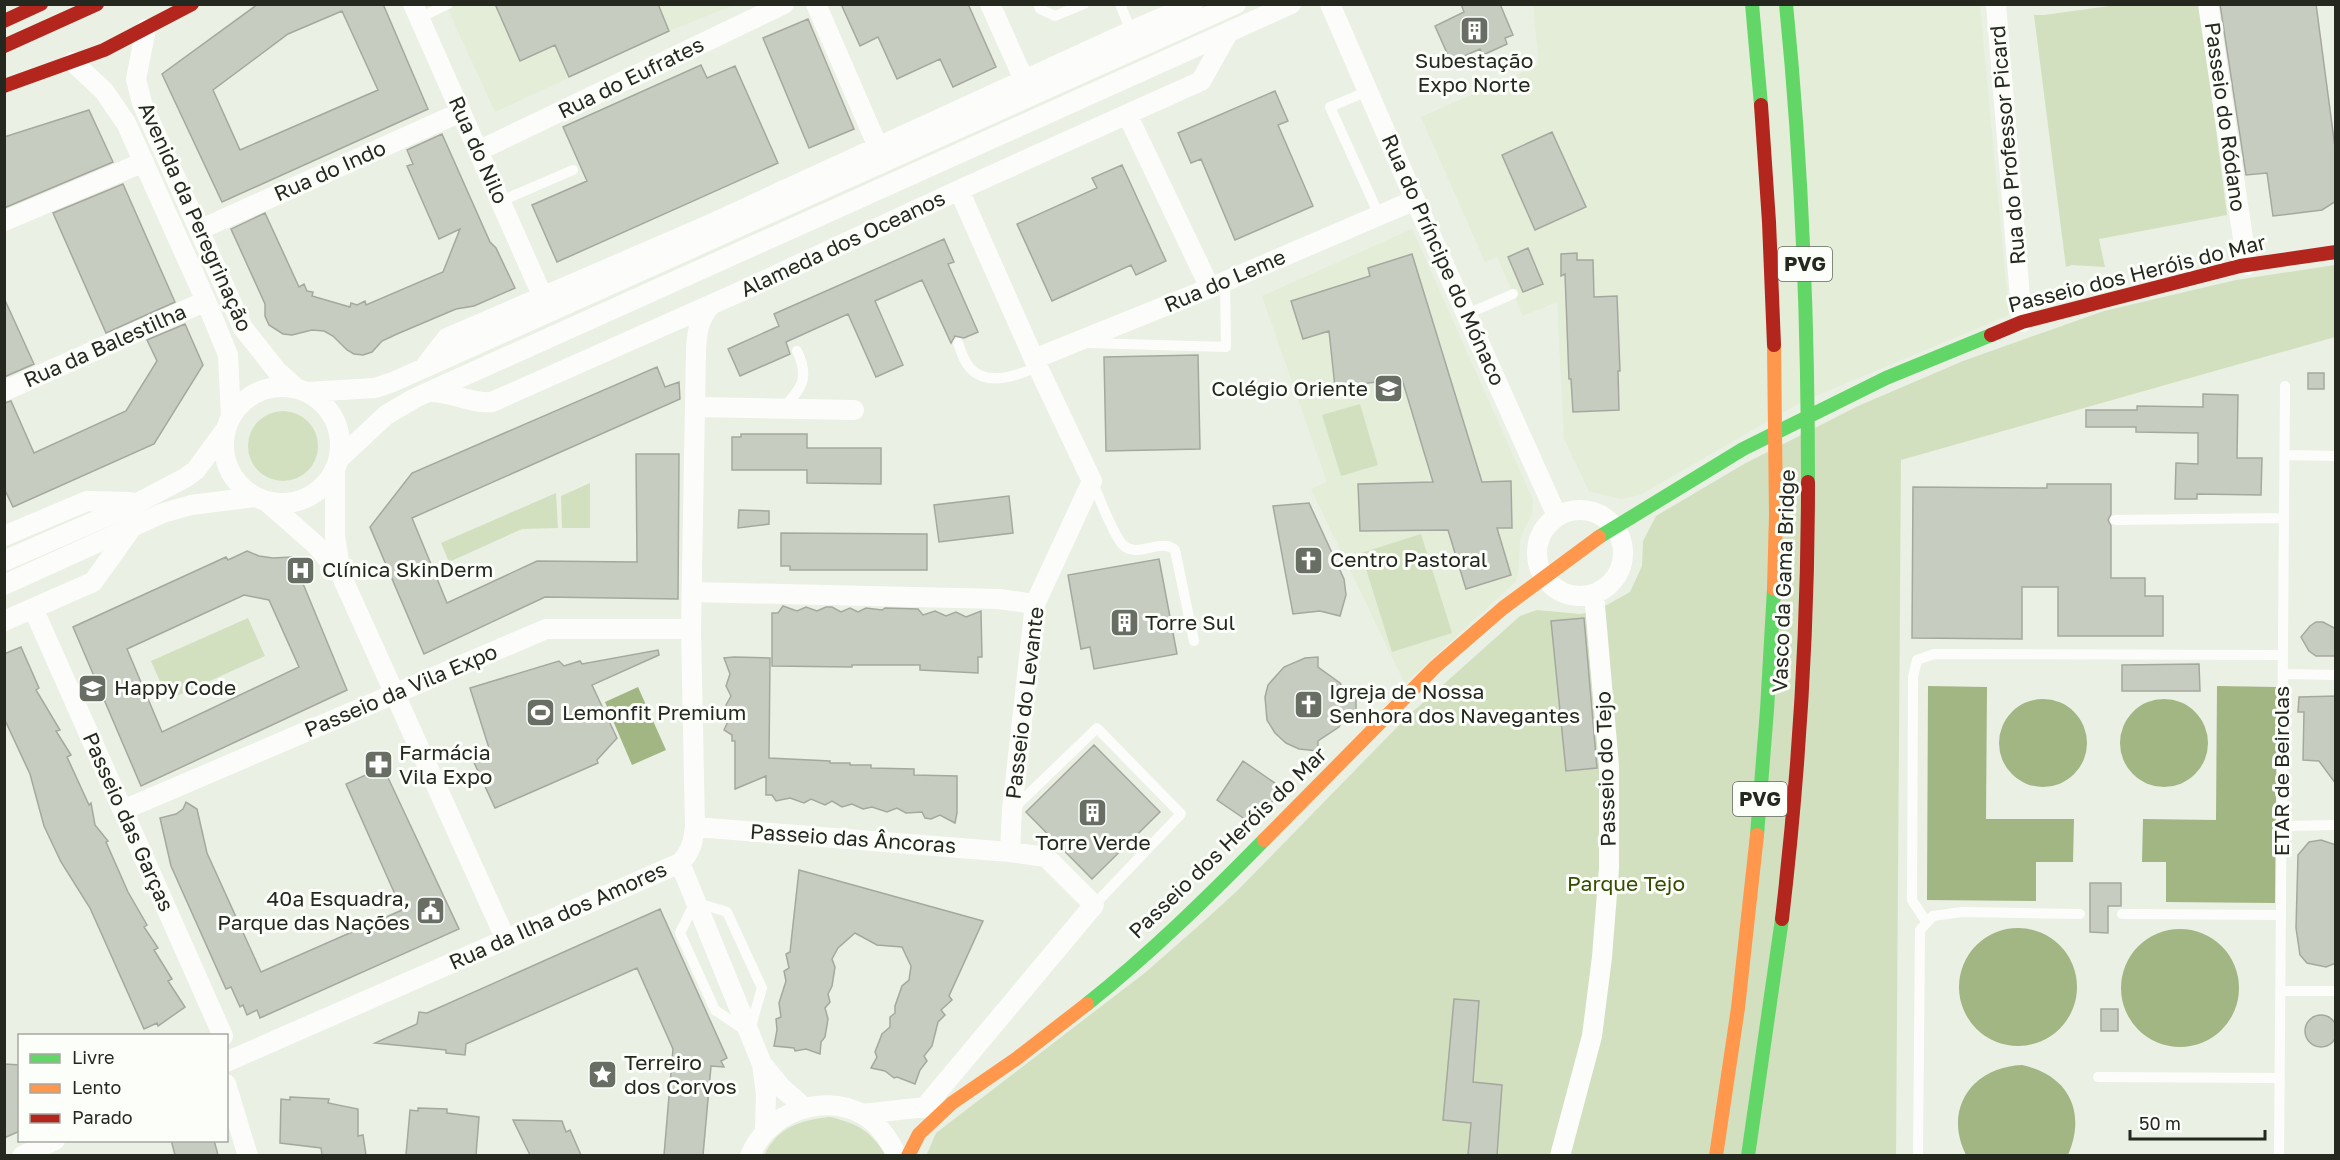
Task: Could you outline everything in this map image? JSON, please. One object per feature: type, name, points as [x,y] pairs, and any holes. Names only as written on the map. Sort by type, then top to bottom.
[{"type":"main road","points":[[4,21],[41,4]]},
{"type":"main road","points":[[4,46],[97,4]]},
{"type":"main road","points":[[4,86],[104,50],[192,4]]},
{"type":"main road","name":"Vasco da Gama Bridge","points":[[1716,1155],[1734,1046],[1754,859],[1768,711],[1775,558],[1773,296],[1767,181],[1752,4]]},
{"type":"main road","name":"Vasco da Gama Bridge","points":[[1748,1155],[1788,868],[1801,723],[1807,607],[1809,492],[1807,297],[1793,69],[1786,4]]},
{"type":"main road","name":"Passeio dos Heróis do Mar","points":[[909,1155],[919,1134],[952,1103],[1016,1059],[1117,981],[1222,883],[1435,667],[1543,577],[1615,526],[1743,448],[1886,378],[2022,322],[2247,265],[2336,252]]},
{"type":"street","name":"Rua do Eufrates","points":[[478,151],[784,4]]},
{"type":"street","points":[[816,4],[878,147]]},
{"type":"street","points":[[990,4],[1024,80]]},
{"type":"street","points":[[424,367],[447,338],[542,295],[704,227],[1194,4]]},
{"type":"street","points":[[4,561],[137,502],[196,470],[238,407],[258,391],[270,387],[302,390],[375,387],[393,382],[1236,4]]},
{"type":"street","name":"Alameda dos Oceanos","points":[[337,464],[386,415],[431,392],[1291,4]]},
{"type":"street","name":"Rua do Príncipe do Mónaco","points":[[1330,4],[1557,516]]},
{"type":"street","name":"Rua do Professor Picard","points":[[1996,4],[2022,322]]},
{"type":"street","name":"Passeio do Ródano","points":[[2208,4],[2247,265]]},
{"type":"street","name":"Rua do Nilo","points":[[416,11],[542,295]]},
{"type":"street","name":"Avenida da Peregrinação","points":[[146,29],[136,79],[140,95],[243,328],[277,371],[302,390]]},
{"type":"street","name":"Alameda dos Oceanos","points":[[431,392],[445,392],[475,402],[492,402],[662,327],[1201,81],[1228,33]]},
{"type":"street","name":"Avenida da Peregrinação","points":[[73,62],[104,91],[117,108],[144,162],[223,339],[228,355],[228,423]]},
{"type":"street","name":"Rua do Indo","points":[[199,230],[461,112]]},
{"type":"street","points":[[1128,116],[1218,285]]},
{"type":"street","points":[[4,221],[144,162]]},
{"type":"street","points":[[959,190],[1036,363],[1092,481]]},
{"type":"street","name":"Rua do Leme","points":[[1036,363],[1073,342],[1218,285],[1415,200]]},
{"type":"street","name":"Rua da Balestilha","points":[[4,391],[206,301]]},
{"type":"street","name":"Rua da Ilha dos Amores","points":[[229,1055],[506,940],[680,862],[687,855],[693,845],[695,827],[691,629],[696,350],[699,323],[712,304]]},
{"type":"street","points":[[662,327],[682,329],[692,339],[696,350]]},
{"type":"street","points":[[302,390],[324,404],[335,420],[341,445],[337,464],[335,536],[341,575],[506,940]]},
{"type":"street","points":[[695,407],[854,410]]},
{"type":"street","points":[[228,423],[224,451],[237,483],[316,545],[341,575]]},
{"type":"street","points":[[4,585],[163,513],[191,505],[260,499],[289,503],[311,496],[329,481],[337,464]]},
{"type":"street","name":"Passeio do Levante","points":[[1010,852],[1012,810],[1035,604],[1092,481]]},
{"type":"street","points":[[4,537],[87,501],[137,502]]},
{"type":"street","points":[[1578,509],[1590,510],[1600,514],[1615,526],[1624,551],[1623,562],[1612,582],[1594,594],[1573,595],[1563,592],[1543,577],[1538,561],[1539,540],[1543,531],[1557,516],[1578,509]]},
{"type":"street","points":[[4,621],[93,582],[132,527]]},
{"type":"street","points":[[692,592],[999,599],[1035,604]]},
{"type":"street","name":"Passeio do Tejo","points":[[1560,1155],[1592,1036],[1602,957],[1609,868],[1609,766],[1594,594]]},
{"type":"street","name":"Passeio das Garças","points":[[33,608],[223,1034]]},
{"type":"street","name":"Passeio da Vila Expo","points":[[123,810],[546,629],[691,629]]},
{"type":"street","name":"Passeio das Âncoras","points":[[695,827],[1010,852]]},
{"type":"street","points":[[924,1108],[1094,905],[1046,857],[1010,852]]},
{"type":"street","points":[[680,862],[762,1064],[766,1094],[765,1131]]},
{"type":"street","points":[[762,1064],[782,1088],[805,1108]]},
{"type":"street","points":[[228,1090],[249,1155]]},
{"type":"street","points":[[750,1155],[765,1131],[783,1116],[805,1108],[834,1106],[862,1114],[952,1103]]},
{"type":"street","points":[[862,1114],[888,1136],[897,1155]]},
{"type":"street","points":[[22,1155],[51,1142]]},
{"type":"lane","points":[[416,11],[448,4]]},
{"type":"lane","points":[[1038,4],[1040,9],[1055,16],[1084,4]]},
{"type":"lane","points":[[1120,4],[1131,31]]},
{"type":"lane","points":[[1368,91],[1330,107],[1379,215]]},
{"type":"lane","points":[[501,201],[573,170]]},
{"type":"lane","points":[[1073,342],[1227,346],[1218,285]]},
{"type":"lane","points":[[1467,314],[1513,294]]},
{"type":"lane","points":[[957,344],[972,370],[989,377],[1012,377],[1036,363]]},
{"type":"lane","points":[[783,409],[802,384],[805,374],[797,351]]},
{"type":"lane","name":"ETAR de Beirolas","points":[[2279,1155],[2284,386]]},
{"type":"lane","points":[[2285,455],[2336,456]]},
{"type":"lane","points":[[1092,481],[1122,544],[1137,550],[1169,545],[1174,550],[1194,641]]},
{"type":"lane","points":[[2115,520],[2284,518]]},
{"type":"lane","points":[[1927,923],[1912,900],[1912,678],[1917,660],[1934,654],[2283,655]]},
{"type":"lane","points":[[2283,674],[2336,675]]},
{"type":"lane","points":[[1012,810],[1096,728],[1181,814],[1094,905]]},
{"type":"lane","points":[[2282,826],[2336,825]]},
{"type":"lane","points":[[695,902],[727,912],[762,988],[749,1032]]},
{"type":"lane","points":[[1918,1155],[1920,930],[1932,916],[1962,912],[2080,914]]},
{"type":"lane","points":[[2122,914],[2281,915]]},
{"type":"lane","points":[[2280,991],[2336,991]]},
{"type":"lane","points":[[2097,1077],[2279,1078]]},
{"type":"shaded area","points":[[446,5],[734,5],[669,31],[495,112]]},
{"type":"shaded area","points":[[1533,5],[1980,5],[2009,315],[1799,403],[1640,495],[1621,499],[1589,491],[1564,439],[1557,302],[1523,316],[1497,257],[1485,262],[1421,117],[1539,65]]},
{"type":"shaded area","name":"Colégio Oriente","points":[[1412,229],[1533,500],[1532,514],[1520,539],[1519,569],[1516,581],[1405,684],[1311,489],[1327,482],[1262,296]]},
{"type":"shaded area","points":[[1928,686],[1987,687],[1986,819],[2074,819],[2073,862],[2036,862],[2036,901],[1927,900]]},
{"type":"shaded area","points":[[2217,686],[2277,687],[2275,903],[2166,902],[2166,862],[2142,862],[2143,819],[2216,820]]},
{"type":"shaded area","points":[[638,687],[666,750],[632,765],[605,702]]},
{"type":"shaded area","points":[[2043,699],[2060,703],[2074,712],[2083,726],[2087,743],[2083,760],[2074,774],[2060,783],[2043,787],[2026,783],[2012,774],[2003,760],[1999,743],[2003,726],[2012,712],[2026,703]]},
{"type":"shaded area","points":[[2164,699],[2189,706],[2201,718],[2208,743],[2201,768],[2189,780],[2164,787],[2139,780],[2127,768],[2120,743],[2127,718],[2139,706]]},
{"type":"shaded area","points":[[2018,928],[2041,932],[2060,945],[2073,964],[2077,987],[2073,1010],[2060,1029],[2041,1042],[2018,1046],[1995,1042],[1976,1029],[1963,1010],[1959,987],[1963,964],[1976,945],[1995,932]]},
{"type":"shaded area","points":[[2180,929],[2203,933],[2222,946],[2235,965],[2239,988],[2235,1011],[2222,1030],[2203,1043],[2180,1047],[2157,1043],[2138,1030],[2125,1011],[2121,988],[2125,965],[2138,946],[2157,933]]},
{"type":"shaded area","points":[[2022,1065],[2051,1077],[2062,1086],[2069,1097],[2074,1110],[2075,1124],[2068,1155],[1966,1155],[1960,1138],[1958,1122],[1960,1107],[1967,1094],[1976,1082],[1989,1073]]},
{"type":"green space","points":[[2124,4],[2200,5],[2227,215],[2099,239],[2105,267],[2072,265],[2066,267],[2034,15]]},
{"type":"green space","name":"Parque Tejo","points":[[2335,265],[2335,337],[1901,460],[1896,1155],[927,1154],[936,1133],[1146,972],[1203,922],[1237,891],[1407,717],[1520,616],[1537,610],[1580,614],[1596,611],[1630,592],[1642,566],[1643,541],[1656,516],[1744,464],[1858,406],[1963,361],[2104,311],[2236,280]]},
{"type":"green space","points":[[1360,404],[1378,465],[1341,476],[1322,415]]},
{"type":"green space","points":[[283,411],[296,414],[308,421],[315,433],[318,446],[315,459],[308,471],[296,478],[283,481],[270,478],[258,471],[251,459],[248,446],[251,433],[258,421],[270,414]]},
{"type":"green space","points":[[590,483],[590,528],[562,528],[561,496]]},
{"type":"green space","points":[[556,493],[558,528],[522,529],[449,562],[441,543]]},
{"type":"green space","points":[[1421,534],[1452,633],[1392,652],[1361,553]]},
{"type":"green space","points":[[248,618],[265,656],[168,700],[151,661]]},
{"type":"green space","points":[[830,1117],[856,1126],[869,1134],[886,1155],[764,1156],[776,1138],[791,1127],[809,1120]]},
{"type":"building","points":[[258,4],[383,4],[428,109],[222,202],[162,74]],"holes":[[[342,11],[378,90],[240,150],[213,90],[288,34]]]},
{"type":"building","points":[[495,4],[658,4],[669,31],[569,77],[555,45],[520,61]]},
{"type":"building","points":[[841,4],[968,4],[996,67],[953,87],[940,59],[897,79],[878,37],[860,46]]},
{"type":"building","name":"Subestação Expo Norte","points":[[1461,4],[1500,4],[1513,35],[1505,38],[1507,44],[1483,55],[1480,49],[1451,62],[1435,26],[1464,12]]},
{"type":"building","points":[[2220,4],[2316,4],[2336,155],[2336,201],[2322,210],[2273,216],[2267,173],[2246,175]]},
{"type":"building","points":[[808,19],[854,129],[809,148],[763,38]]},
{"type":"building","points":[[701,65],[707,78],[735,66],[778,163],[557,262],[532,205],[587,181],[563,127]]},
{"type":"building","points":[[1275,91],[1288,121],[1278,125],[1313,206],[1235,240],[1201,159],[1191,163],[1178,133]]},
{"type":"building","points":[[89,110],[113,162],[4,208],[4,137]]},
{"type":"building","points":[[1552,132],[1586,207],[1535,230],[1502,155]]},
{"type":"building","points":[[442,134],[490,242],[496,248],[515,288],[474,306],[456,309],[397,334],[382,341],[372,352],[363,355],[347,350],[333,336],[324,331],[312,330],[292,335],[283,334],[269,325],[265,316],[265,304],[231,229],[265,213],[299,287],[304,284],[307,291],[313,292],[312,296],[350,307],[351,303],[357,305],[365,301],[366,305],[443,272],[460,229],[439,239],[407,166],[413,164],[407,150]]},
{"type":"building","points":[[1122,165],[1166,261],[1136,275],[1131,265],[1052,301],[1017,224],[1097,188],[1092,178]]},
{"type":"building","points":[[123,184],[175,302],[106,333],[53,213]]},
{"type":"building","points":[[944,239],[954,262],[948,264],[978,332],[964,338],[955,336],[951,343],[922,280],[875,301],[903,365],[876,377],[848,314],[786,342],[790,354],[740,376],[728,349],[779,326],[774,314]]},
{"type":"building","points":[[1528,248],[1543,284],[1523,292],[1508,257]]},
{"type":"building","points":[[1577,253],[1577,260],[1593,260],[1594,297],[1617,296],[1619,410],[1573,412],[1571,379],[1569,379],[1565,274],[1561,276],[1561,254]]},
{"type":"building","points":[[1412,254],[1482,482],[1511,481],[1512,528],[1497,528],[1511,575],[1466,589],[1448,530],[1360,531],[1358,484],[1433,482],[1402,379],[1335,387],[1329,331],[1303,339],[1291,301],[1370,276],[1368,268]]},
{"type":"building","points":[[4,298],[34,364],[4,377]]},
{"type":"building","points":[[185,324],[203,365],[154,444],[13,507],[4,488],[4,403],[11,401],[34,453],[126,411],[157,361],[147,340]]},
{"type":"building","points":[[1198,355],[1200,449],[1106,451],[1104,357]]},
{"type":"building","points":[[657,367],[665,387],[679,382],[680,399],[412,518],[447,603],[537,561],[637,562],[636,454],[679,454],[678,599],[545,597],[424,654],[370,527],[412,473]]},
{"type":"building","points":[[2308,373],[2324,373],[2324,389],[2308,389]]},
{"type":"building","points":[[2203,394],[2238,395],[2237,458],[2262,458],[2261,495],[2197,494],[2197,499],[2175,499],[2176,463],[2198,464],[2198,433],[2136,432],[2136,427],[2086,427],[2086,410],[2137,410],[2137,406],[2203,407]]},
{"type":"building","points":[[741,434],[807,434],[807,448],[881,448],[881,484],[807,483],[807,470],[732,470],[732,437],[741,437]]},
{"type":"building","points":[[2047,484],[2111,484],[2111,514],[2108,520],[2111,526],[2111,578],[2145,578],[2145,596],[2163,596],[2163,636],[2058,636],[2058,587],[2022,587],[2022,639],[1912,638],[1913,487],[2047,488]]},
{"type":"building","points":[[1009,496],[1013,533],[939,542],[934,505]]},
{"type":"building","name":"Centro Pastoral","points":[[1309,503],[1344,579],[1346,595],[1340,616],[1320,611],[1293,614],[1273,506]]},
{"type":"building","points":[[739,510],[769,511],[769,524],[738,528]]},
{"type":"building","points":[[781,533],[927,534],[927,570],[790,570],[790,566],[781,566]]},
{"type":"building","points":[[247,551],[273,558],[292,557],[347,690],[141,786],[73,627],[226,557],[228,560]],"holes":[[[244,595],[269,600],[299,667],[162,732],[127,649]]]},
{"type":"building","name":"Torre Sul","points":[[1159,559],[1177,654],[1094,669],[1090,647],[1081,649],[1068,575]]},
{"type":"building","points":[[783,606],[797,611],[806,607],[817,611],[832,607],[841,612],[850,608],[858,612],[866,608],[918,609],[923,615],[935,611],[946,616],[956,612],[966,617],[981,611],[982,657],[978,657],[978,673],[920,670],[920,665],[772,666],[772,613],[778,613]]},
{"type":"building","points":[[1584,618],[1597,768],[1566,771],[1551,621]]},
{"type":"building","points":[[2316,622],[2323,622],[2336,629],[2336,656],[2316,656],[2309,651],[2301,637]]},
{"type":"building","points":[[21,647],[39,688],[36,690],[60,730],[56,731],[71,755],[67,757],[89,805],[91,803],[95,825],[108,841],[106,842],[128,892],[147,925],[144,927],[158,948],[154,950],[172,979],[168,981],[185,1007],[158,1026],[157,1023],[144,1029],[90,908],[61,862],[44,826],[30,774],[4,718],[4,654]]},
{"type":"building","name":"Lemonfit Premium","points":[[658,650],[659,655],[592,685],[617,738],[597,760],[598,763],[495,808],[471,756],[489,748],[470,688],[559,661],[564,666],[580,661],[582,664]]},
{"type":"building","name":"Igreja de Nossa Senhora dos Navegantes","points":[[1318,657],[1318,667],[1340,683],[1347,696],[1356,697],[1356,712],[1347,712],[1339,727],[1318,741],[1318,751],[1299,749],[1286,743],[1275,733],[1267,720],[1265,697],[1268,685],[1284,667],[1305,658]]},
{"type":"building","points":[[724,658],[770,658],[769,758],[871,765],[871,768],[914,769],[914,775],[957,776],[955,823],[940,815],[931,819],[925,818],[922,812],[906,813],[897,808],[887,812],[872,807],[863,809],[852,804],[842,807],[832,801],[825,805],[811,799],[804,803],[790,798],[776,801],[772,795],[766,795],[766,776],[735,789],[735,741],[732,741],[732,735],[724,730],[730,717],[726,705],[731,696],[726,686],[730,674]]},
{"type":"building","points":[[2199,664],[2200,691],[2122,691],[2122,665]]},
{"type":"building","points":[[2336,696],[2336,784],[2319,761],[2303,760],[2304,712],[2298,712],[2299,697]]},
{"type":"building","name":"Torre Verde","points":[[1094,745],[1160,812],[1092,879],[1026,812]]},
{"type":"building","points":[[1243,761],[1282,788],[1255,826],[1217,800]]},
{"type":"building","points":[[383,767],[459,929],[260,1018],[257,1010],[247,1015],[243,1005],[240,1007],[231,987],[226,989],[171,866],[160,818],[176,814],[183,809],[186,802],[197,809],[207,853],[261,972],[402,910],[346,784]]},
{"type":"building","points":[[2321,840],[2336,845],[2336,963],[2326,967],[2307,963],[2300,955],[2296,928],[2298,855],[2309,842]]},
{"type":"building","points":[[799,870],[983,921],[949,996],[952,1000],[941,1010],[945,1015],[938,1022],[932,1046],[924,1056],[927,1061],[920,1070],[915,1084],[894,1078],[885,1071],[871,1068],[877,1057],[875,1052],[882,1034],[890,1027],[890,1017],[895,1013],[902,986],[909,980],[911,966],[902,947],[877,945],[855,933],[838,948],[832,959],[835,967],[832,986],[828,994],[830,1002],[825,1008],[828,1019],[820,1054],[806,1049],[795,1051],[794,1048],[774,1046],[777,1030],[776,1019],[781,1017],[779,1003],[786,981],[784,971],[789,968],[786,954],[790,952]]},
{"type":"building","points":[[2090,883],[2121,883],[2121,906],[2108,906],[2108,933],[2090,932]]},
{"type":"building","points":[[660,909],[727,1058],[721,1061],[724,1067],[711,1066],[703,1155],[664,1155],[673,1049],[637,968],[466,1044],[465,1055],[446,1053],[446,1050],[375,1043],[417,1024],[419,1012],[427,1013]]},
{"type":"building","points":[[1454,999],[1479,1001],[1473,1082],[1502,1085],[1497,1155],[1468,1155],[1471,1123],[1443,1120]]},
{"type":"building","points":[[2101,1009],[2118,1009],[2118,1031],[2101,1031]]},
{"type":"building","points":[[2321,1015],[2332,1020],[2337,1031],[2332,1042],[2321,1047],[2310,1042],[2305,1031],[2310,1020]]},
{"type":"building","points":[[4,1064],[18,1065],[18,1132],[4,1138]]},
{"type":"building","points":[[290,1097],[329,1099],[328,1103],[358,1109],[358,1136],[363,1135],[366,1155],[322,1155],[321,1148],[280,1143],[281,1099],[290,1100]]},
{"type":"building","points":[[418,1108],[447,1109],[447,1113],[479,1117],[476,1155],[406,1155],[410,1110],[418,1111]]},
{"type":"building","points":[[513,1120],[562,1121],[566,1132],[570,1130],[581,1155],[530,1155]]},
{"type":"building","points":[[172,1142],[215,1142],[218,1155],[175,1155]]},
{"type":"traffic: fast","points":[[1752,4],[1761,105]]},
{"type":"traffic: fast","points":[[1786,4],[1803,243],[1808,482]]},
{"type":"traffic: fast","points":[[1599,537],[1743,449],[1886,378],[1991,335]]},
{"type":"traffic: fast","points":[[1757,835],[1774,589]]},
{"type":"traffic: fast","points":[[1087,1004],[1178,925],[1264,840]]},
{"type":"traffic: fast","points":[[1748,1156],[1782,919]]},
{"type":"traffic: slow","points":[[1774,345],[1776,515],[1774,589]]},
{"type":"traffic: slow","points":[[1264,840],[1435,667],[1503,608],[1599,537]]},
{"type":"traffic: slow","points":[[1716,1156],[1738,1008],[1757,835]]},
{"type":"traffic: slow","points":[[908,1156],[919,1134],[952,1103],[1016,1059],[1087,1004]]},
{"type":"traffic: jam","points":[[4,21],[41,4]]},
{"type":"traffic: jam","points":[[4,46],[97,4]]},
{"type":"traffic: jam","points":[[4,86],[104,50],[192,4]]},
{"type":"traffic: jam","points":[[1761,105],[1774,345]]},
{"type":"traffic: jam","points":[[1991,335],[2022,322],[2240,266],[2336,252]]},
{"type":"traffic: jam","points":[[1782,919],[1801,700],[1808,482]]},
{"type":"place","name":"Subestação Expo Norte","points":[[1474,30]]},
{"type":"place","name":"Colégio Oriente","points":[[1389,389]]},
{"type":"place","name":"Centro Pastoral","points":[[1309,560]]},
{"type":"place","name":"Clínica SkinDerm","points":[[301,570]]},
{"type":"place","name":"Torre Sul","points":[[1124,623]]},
{"type":"place","name":"Happy Code","points":[[93,688]]},
{"type":"place","name":"Igreja de Nossa Senhora dos Navegantes","points":[[1308,704]]},
{"type":"place","name":"Lemonfit Premium","points":[[541,713]]},
{"type":"place","name":"Farmácia Vila Expo","points":[[378,765]]},
{"type":"place","name":"Torre Verde","points":[[1093,812]]},
{"type":"place","name":"40ª Esquadra, Parque das Nações","points":[[431,911]]},
{"type":"place","name":"Terreiro dos Corvos","points":[[603,1075]]}]
